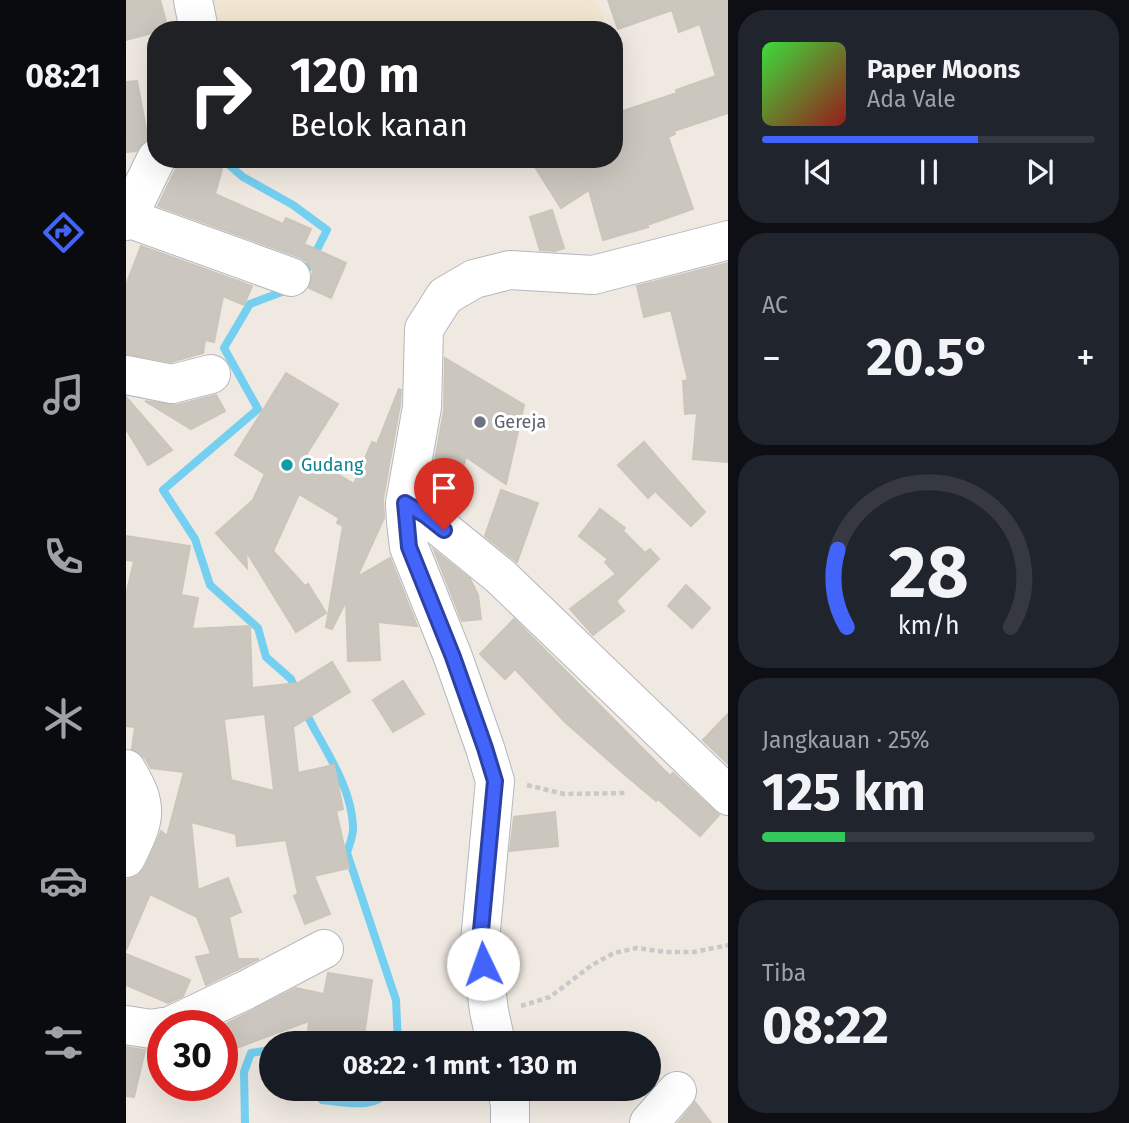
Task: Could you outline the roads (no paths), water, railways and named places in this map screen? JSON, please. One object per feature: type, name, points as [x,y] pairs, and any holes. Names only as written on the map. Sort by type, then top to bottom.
[{"type":"street","points":[[193,0],[198,21]]},
{"type":"street","points":[[152,168],[127,219],[291,276]]},
{"type":"street","points":[[492,1027],[480,941],[495,781],[453,657],[409,547],[405,503],[422,407],[424,329],[445,296],[474,279],[510,270],[593,275],[728,240]]},
{"type":"street","points":[[126,375],[172,384],[211,374]]},
{"type":"street","points":[[405,503],[425,515],[500,576],[728,796]]},
{"type":"street","points":[[126,769],[140,793],[143,807],[138,832],[126,858]]},
{"type":"street","points":[[204,1010],[324,950]]},
{"type":"street","points":[[126,1025],[147,1028]]},
{"type":"street","points":[[649,1123],[677,1091]]},
{"type":"street","points":[[509,1101],[510,1123]]},
{"type":"waterway","points":[[232,168],[243,177],[293,205],[327,230],[304,275]]},
{"type":"waterway","points":[[287,290],[250,304],[224,348],[258,409],[163,490],[195,539],[210,585],[258,628],[266,657],[291,679],[296,691]]},
{"type":"waterway","points":[[304,709],[335,766],[347,795],[353,829],[347,853],[396,1000],[397,1031]]},
{"type":"waterway","points":[[245,1123],[244,1072],[251,1053],[259,1052]]},
{"type":"waterway","points":[[331,1101],[373,1101]]},
{"type":"place","name":"Gereja","points":[[480,422]]},
{"type":"place","name":"Gudang","points":[[287,465]]}]
